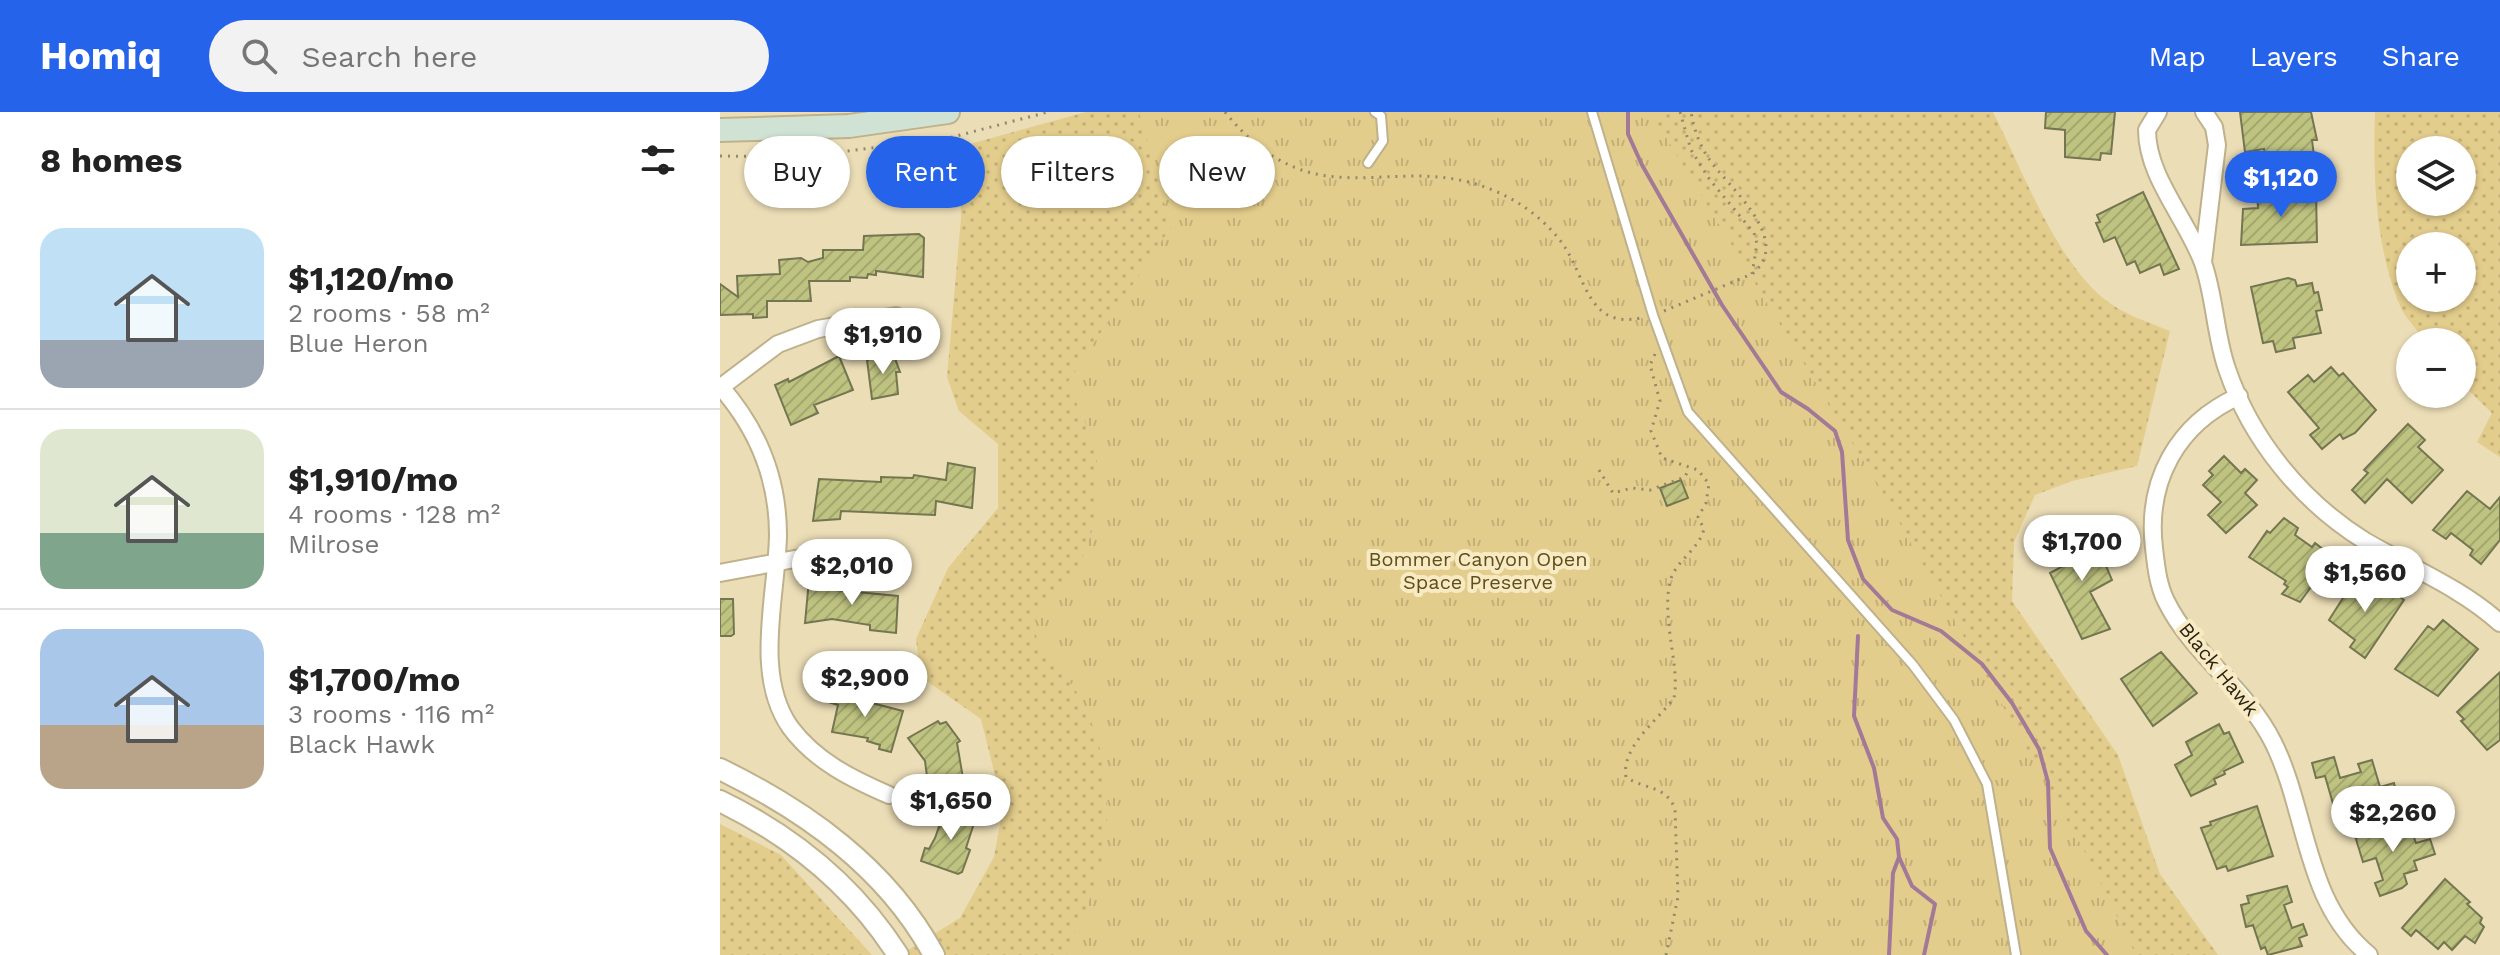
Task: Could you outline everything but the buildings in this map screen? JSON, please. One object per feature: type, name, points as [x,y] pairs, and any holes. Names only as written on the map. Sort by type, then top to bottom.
[{"type":"main road","points":[[720,130],[849,126],[948,112]]},
{"type":"street","points":[[2158,112],[2147,130],[2147,145],[2203,264],[2227,370],[2274,459],[2301,491],[2333,521],[2461,592],[2500,623]]},
{"type":"street","points":[[2203,264],[2217,145],[2214,127],[2204,112]]},
{"type":"street","points":[[889,795],[821,760],[789,725],[773,684],[770,649],[778,535],[773,486],[763,449],[745,415],[720,386],[778,344],[818,329],[896,316]]},
{"type":"street","name":"Black Hawk","points":[[2239,396],[2204,416],[2183,435],[2168,459],[2155,495],[2153,537],[2157,571],[2166,601],[2188,634],[2253,708],[2274,744],[2320,889],[2352,942],[2369,955]]},
{"type":"street","points":[[720,573],[832,552],[899,557]]},
{"type":"street","points":[[720,769],[779,798],[833,836],[887,888],[934,955]]},
{"type":"street","points":[[720,801],[796,845],[831,873],[860,903],[898,955]]},
{"type":"lane","points":[[1368,163],[1383,141],[1381,116],[1375,112]]},
{"type":"lane","points":[[1592,112],[1653,315],[1688,412],[1913,665],[1954,720],[1987,784],[2016,955]]},
{"type":"path","points":[[720,156],[798,157],[945,139],[1048,112]]},
{"type":"path","points":[[1225,112],[1248,137],[1277,160],[1317,175],[1349,180],[1458,181],[1498,193],[1529,211],[1554,234],[1574,262],[1591,298],[1604,314],[1627,321],[1653,315],[1751,275],[1763,259],[1763,230],[1706,154],[1691,112]]},
{"type":"path","points":[[1680,112],[1691,150],[1710,180],[1754,233],[1757,244],[1751,275]]},
{"type":"path","points":[[1655,349],[1650,365],[1660,401],[1653,415],[1651,431],[1655,446],[1662,458],[1706,476],[1709,484],[1706,503],[1698,517],[1704,529],[1700,542],[1675,568],[1670,582],[1666,607],[1674,698],[1634,747],[1624,767],[1626,777],[1661,790],[1670,797],[1675,809],[1678,897],[1666,955]]},
{"type":"path","points":[[1599,470],[1613,493],[1655,489],[1685,477],[1689,467]]},
{"type":"green space","name":"Bommer Canyon Open Space Preserve","points":[[1086,112],[1993,112],[2040,211],[2085,281],[2118,309],[2170,331],[2137,466],[2072,481],[2035,495],[2014,542],[2012,601],[2118,755],[2160,874],[2218,955],[900,955],[960,918],[994,857],[1003,807],[981,719],[921,677],[916,639],[948,568],[998,508],[998,444],[959,411],[947,377],[961,208],[985,208],[985,140]]},
{"type":"green space","name":"Bommer Canyon Open Space Preserve","points":[[1139,112],[1659,112],[1656,121],[1880,488],[2090,861],[2136,955],[1067,955],[1099,870],[1107,821],[1107,797],[1105,773],[1093,725],[1071,683],[1032,627],[1042,610],[1067,584],[1081,560],[1096,510],[1098,484],[1090,434],[1066,385],[1171,227],[1166,208],[1275,208],[1275,136],[1159,136],[1159,184]]},
{"type":"green space","points":[[2375,112],[2500,112],[2500,457],[2477,442],[2492,413],[2476,398],[2476,328],[2415,328],[2404,312],[2476,312],[2476,232],[2396,232],[2396,296],[2384,255],[2375,184]]},
{"type":"green space","points":[[720,824],[781,855],[872,955],[720,955]]},
{"type":"waterway","points":[[1628,112],[1628,134],[1642,165],[1722,305],[1781,392],[1835,431],[1842,452],[1848,540],[1863,579],[1892,610],[1941,631],[1982,664],[2012,703],[2039,749],[2048,782],[2050,848],[2086,931],[2107,955]]},
{"type":"waterway","points":[[1858,636],[1854,716],[1874,768],[1883,818],[1897,839],[1899,857],[1893,873],[1889,955]]},
{"type":"waterway","points":[[1899,857],[1912,886],[1935,904],[1924,955]]}]
